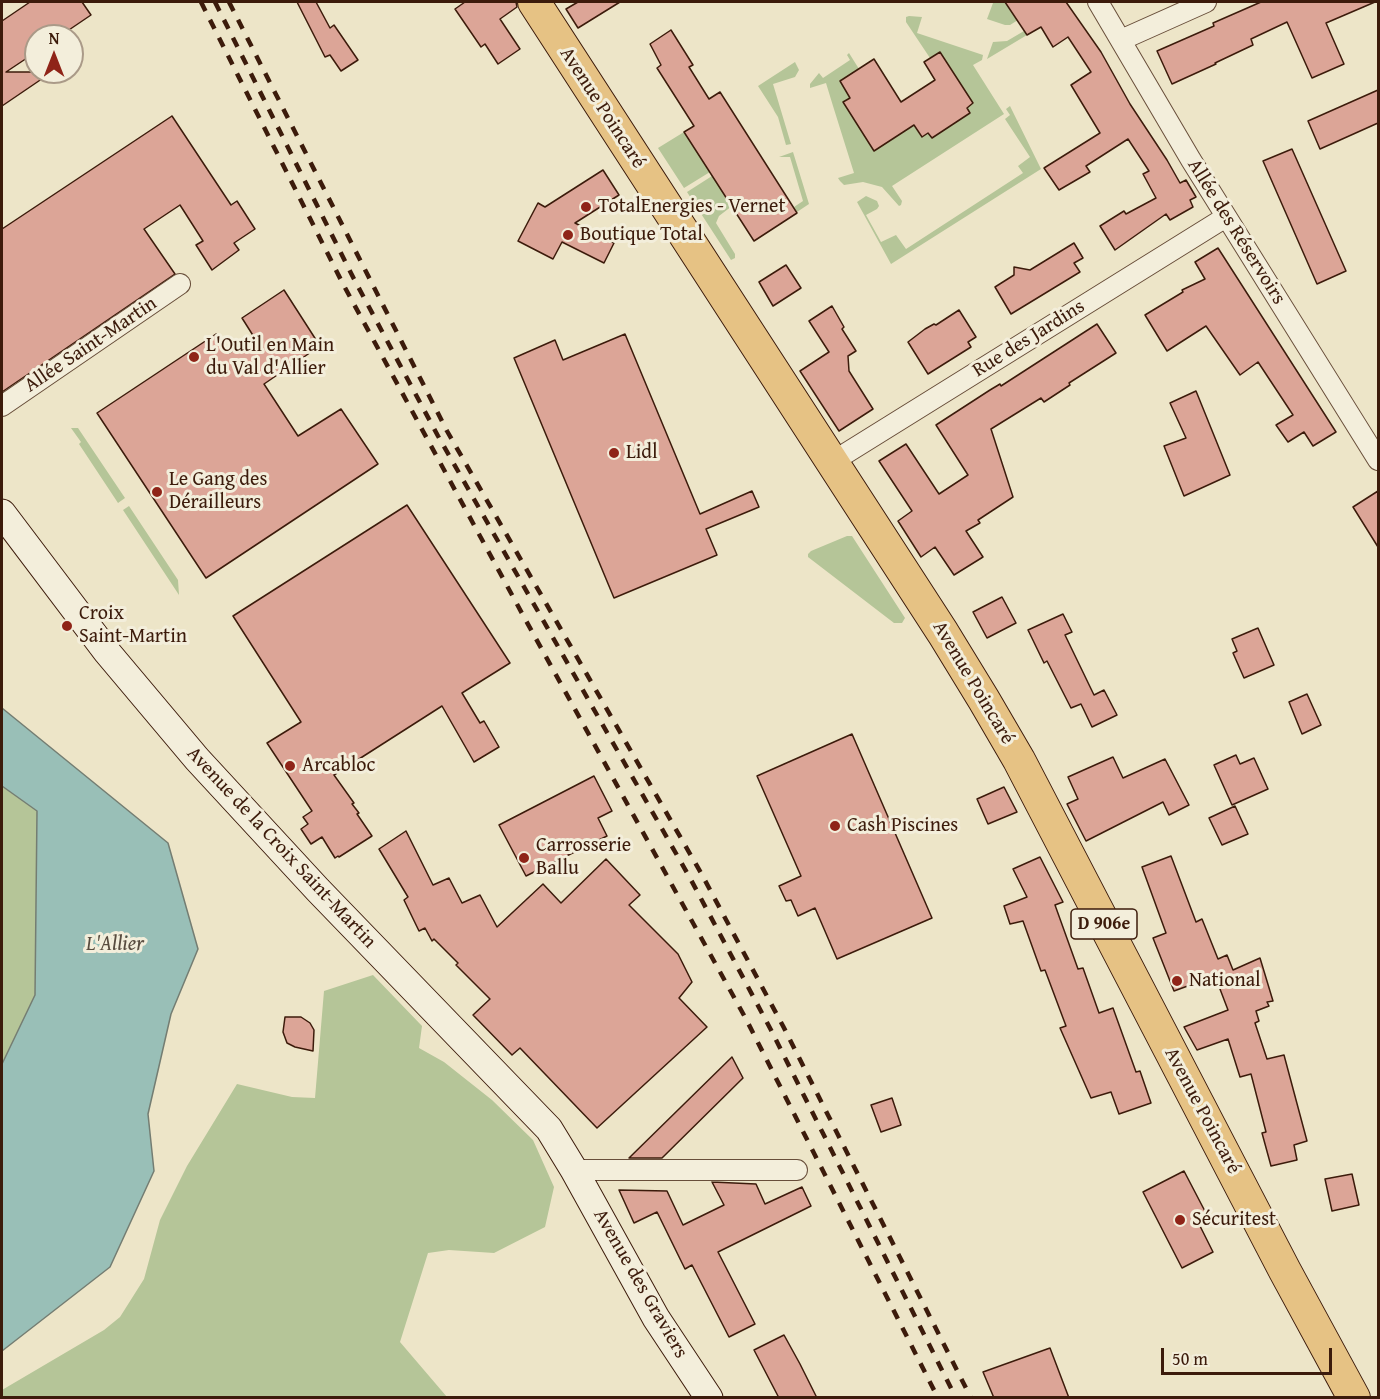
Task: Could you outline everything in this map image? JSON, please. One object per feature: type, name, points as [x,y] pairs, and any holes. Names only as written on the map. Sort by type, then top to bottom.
[{"type":"main road","name":"Avenue Poincaré","points":[[534,2],[944,633],[1019,760],[1285,1271],[1354,1398]]},
{"type":"street","name":"Allée des Réservoirs","points":[[1098,2],[1226,217],[1378,460]]},
{"type":"street","points":[[1121,40],[1206,2]]},
{"type":"street","name":"Rue des Jardins","points":[[832,462],[1226,217]]},
{"type":"street","name":"Allée Saint-Martin","points":[[2,406],[180,284]]},
{"type":"street","name":"Avenue de la Croix Saint-Martin","points":[[2,513],[107,652],[197,759],[318,890],[549,1129],[574,1170]]},
{"type":"street","points":[[574,1170],[797,1170]]},
{"type":"street","name":"Avenue des Graviers","points":[[574,1170],[656,1318],[709,1398]]},
{"type":"green space","points":[[988,2],[1005,2],[1018,20],[1005,25],[987,19],[993,3]]},
{"type":"green space","points":[[906,17],[922,17],[917,33],[983,55],[982,60],[973,65],[1004,114],[892,186],[902,201],[899,206],[882,187],[863,182],[844,185],[840,181],[838,178],[854,173],[826,83],[810,88],[810,84],[819,73],[823,78],[850,60],[847,55],[849,53],[859,69],[840,81],[850,98],[843,102],[874,150],[914,125],[921,137],[928,133],[932,138],[970,113],[967,108],[973,103],[940,52],[930,58],[906,22]]},
{"type":"green space","points":[[1024,31],[1027,35],[987,59],[993,42],[1007,41]]},
{"type":"green space","points":[[795,62],[799,70],[795,77],[773,84],[791,144],[786,145],[778,117],[758,86]]},
{"type":"green space","points":[[1010,106],[1041,169],[891,264],[857,202],[866,196],[877,201],[879,206],[877,209],[866,215],[881,242],[896,235],[906,249],[1023,173],[1018,166],[1030,157],[1005,119],[1010,115],[1006,109]]},
{"type":"green space","points":[[684,132],[710,172],[684,188],[658,148]]},
{"type":"green space","points":[[793,152],[809,204],[797,212],[794,207],[803,201],[790,157],[779,157]]},
{"type":"green space","points":[[712,176],[732,206],[719,216],[716,223],[735,254],[735,258],[731,260],[687,192]]},
{"type":"green space","points":[[71,428],[78,428],[125,498],[118,503],[79,444],[81,442]]},
{"type":"green space","points":[[129,506],[178,580],[179,595],[123,510]]},
{"type":"green space","points":[[852,536],[905,618],[902,623],[894,623],[808,557],[811,551]]},
{"type":"green space","points":[[2,786],[37,811],[35,995],[2,1064]]},
{"type":"green space","points":[[373,975],[422,1026],[419,1048],[444,1062],[492,1100],[533,1140],[554,1187],[545,1227],[494,1253],[449,1250],[428,1253],[400,1342],[447,1397],[2,1397],[2,1390],[104,1330],[120,1317],[144,1279],[160,1220],[187,1166],[237,1084],[292,1097],[315,1098],[324,991]]},
{"type":"water","name":"L'Allier","points":[[2,708],[168,843],[198,949],[171,1014],[148,1114],[154,1171],[110,1267],[2,1351],[2,1064],[35,995],[37,811],[2,786]]},
{"type":"building","points":[[30,2],[82,2],[91,15],[78,24],[24,24],[24,60],[6,72],[24,72],[24,84],[34,84],[2,106],[2,21]]},
{"type":"building","points":[[297,2],[316,2],[330,28],[334,25],[358,60],[341,71],[330,55],[325,57]]},
{"type":"building","points":[[465,2],[516,2],[517,7],[500,19],[520,49],[498,64],[485,44],[481,47],[455,9]]},
{"type":"building","points":[[578,2],[620,2],[578,28],[566,9]]},
{"type":"building","points":[[1005,2],[1066,2],[1101,52],[1130,104],[1180,183],[1186,180],[1196,197],[1190,200],[1193,207],[1170,220],[1166,214],[1115,250],[1100,226],[1124,211],[1126,214],[1156,198],[1143,174],[1149,171],[1128,139],[1086,166],[1090,172],[1059,190],[1044,168],[1100,133],[1071,85],[1091,72],[1068,37],[1053,47],[1041,27],[1027,35]]},
{"type":"building","points":[[1261,2],[1375,2],[1326,23],[1344,64],[1312,78],[1287,22],[1251,39],[1253,45],[1172,84],[1157,51]]},
{"type":"building","points":[[671,30],[693,65],[689,67],[709,99],[720,92],[797,213],[754,241],[684,132],[694,126],[657,68],[661,65],[650,44]]},
{"type":"building","points":[[940,52],[973,103],[967,108],[970,113],[932,138],[928,133],[922,137],[914,125],[874,151],[843,102],[850,98],[840,81],[874,59],[901,102],[935,80],[924,62]]},
{"type":"building","points":[[1378,90],[1378,123],[1320,149],[1308,121]]},
{"type":"building","points":[[172,116],[231,205],[237,201],[255,229],[234,243],[239,250],[212,270],[196,245],[203,241],[180,205],[144,229],[175,274],[2,392],[2,229]]},
{"type":"building","points":[[1292,149],[1346,271],[1317,284],[1263,161]]},
{"type":"building","points":[[603,170],[619,195],[575,223],[614,243],[604,263],[562,242],[553,259],[518,241],[538,203],[545,207]]},
{"type":"building","points":[[1074,243],[1083,258],[1074,263],[1080,272],[1011,314],[995,287],[1014,275],[1014,267],[1030,270]]},
{"type":"building","points":[[1218,248],[1336,432],[1313,446],[1304,432],[1288,442],[1276,425],[1293,415],[1258,362],[1240,375],[1206,326],[1167,351],[1145,315],[1183,292],[1182,290],[1205,279],[1195,262]]},
{"type":"building","points":[[786,265],[801,288],[773,306],[759,282]]},
{"type":"building","points":[[284,290],[320,346],[264,384],[298,436],[341,409],[378,464],[206,578],[97,413],[216,334],[229,353],[254,337],[242,318]]},
{"type":"building","points":[[832,306],[844,327],[842,329],[856,351],[848,356],[849,371],[873,409],[839,431],[800,371],[829,352],[809,321]]},
{"type":"building","points":[[959,310],[976,337],[968,342],[971,347],[928,374],[908,342],[925,329],[936,325]]},
{"type":"building","points":[[1097,324],[1116,353],[1044,402],[1041,398],[991,429],[1013,497],[978,520],[980,523],[966,531],[983,557],[954,575],[935,547],[921,557],[898,521],[912,511],[879,461],[906,444],[939,494],[968,475],[936,425]]},
{"type":"building","name":"Lidl","points":[[625,334],[700,514],[752,491],[759,507],[706,529],[717,555],[614,598],[514,358],[555,340],[563,360]]},
{"type":"building","points":[[1196,391],[1230,475],[1184,496],[1164,446],[1186,438],[1170,403]]},
{"type":"building","points":[[1378,491],[1378,547],[1353,507]]},
{"type":"building","points":[[407,505],[510,663],[462,693],[480,723],[484,721],[499,747],[474,762],[442,706],[334,775],[354,803],[352,804],[359,813],[357,814],[372,836],[335,858],[322,837],[311,844],[301,829],[308,824],[303,817],[312,811],[267,743],[301,722],[233,616]]},
{"type":"building","points":[[1002,597],[1016,623],[987,638],[973,612]]},
{"type":"building","points":[[1063,614],[1072,632],[1065,635],[1094,695],[1104,690],[1117,715],[1092,727],[1081,704],[1071,708],[1047,661],[1044,663],[1028,630]]},
{"type":"building","points":[[1258,628],[1274,665],[1244,678],[1233,653],[1237,651],[1232,639]]},
{"type":"building","points":[[1307,694],[1321,725],[1302,734],[1289,702]]},
{"type":"building","name":"Cash Piscines","points":[[852,734],[932,918],[837,959],[815,908],[798,916],[791,900],[786,901],[779,886],[801,876],[757,776]]},
{"type":"building","points":[[1236,755],[1240,764],[1254,758],[1268,789],[1232,805],[1214,765]]},
{"type":"building","points":[[1113,757],[1123,778],[1165,759],[1189,805],[1169,815],[1163,802],[1086,841],[1067,804],[1078,799],[1068,777]]},
{"type":"building","points":[[594,776],[612,811],[598,818],[607,836],[526,876],[499,825]]},
{"type":"building","points":[[1004,787],[1017,812],[988,824],[977,799]]},
{"type":"building","points":[[1235,806],[1248,834],[1222,845],[1209,818]]},
{"type":"building","points":[[406,831],[433,885],[449,878],[462,903],[480,895],[497,927],[543,884],[561,903],[606,859],[640,895],[629,905],[678,954],[692,982],[679,998],[707,1027],[597,1128],[520,1048],[512,1055],[473,1015],[490,999],[434,939],[432,941],[425,928],[419,931],[404,900],[408,897],[379,849]]},
{"type":"building","points":[[1171,856],[1196,922],[1202,919],[1218,959],[1227,955],[1233,970],[1260,958],[1273,1001],[1267,1002],[1269,1006],[1256,1011],[1259,1021],[1255,1023],[1267,1059],[1284,1055],[1307,1141],[1294,1145],[1297,1160],[1271,1166],[1262,1133],[1266,1132],[1251,1074],[1240,1077],[1228,1039],[1197,1050],[1184,1027],[1228,1010],[1215,976],[1174,991],[1153,938],[1166,933],[1142,867]]},
{"type":"building","points":[[1040,857],[1063,902],[1055,905],[1078,969],[1083,968],[1099,1013],[1113,1008],[1136,1072],[1140,1071],[1151,1103],[1119,1114],[1111,1092],[1091,1098],[1060,1028],[1066,1026],[1045,970],[1041,971],[1023,921],[1010,924],[1004,906],[1027,897],[1013,869]]},
{"type":"building","points":[[285,1017],[301,1017],[310,1023],[314,1030],[313,1051],[287,1043],[283,1032]]},
{"type":"building","points":[[732,1057],[743,1078],[662,1158],[629,1158]]},
{"type":"building","points":[[892,1098],[901,1125],[881,1132],[871,1105]]},
{"type":"building","name":"Sécuritest","points":[[1184,1171],[1208,1217],[1198,1222],[1213,1252],[1182,1268],[1143,1192]]},
{"type":"building","points":[[1352,1174],[1359,1205],[1332,1211],[1325,1179]]},
{"type":"building","points":[[712,1182],[756,1184],[765,1204],[802,1187],[811,1206],[718,1252],[755,1324],[729,1337],[692,1265],[685,1269],[657,1212],[634,1223],[619,1190],[667,1191],[683,1225],[724,1205]]},
{"type":"building","points":[[784,1335],[817,1398],[779,1398],[754,1350]]},
{"type":"building","points":[[1050,1348],[1069,1398],[994,1398],[983,1372]]},
{"type":"railway","points":[[201,2],[343,284],[746,1019],[938,1398]]},
{"type":"railway","points":[[215,2],[354,279],[438,436],[690,878],[771,1030],[956,1398]]},
{"type":"railway","points":[[229,2],[447,431],[701,873],[783,1026],[971,1398]]},
{"type":"place","name":"TotalEnergies - Vernet","points":[[586,207]]},
{"type":"place","name":"Boutique Total","points":[[568,235]]},
{"type":"place","name":"L'Outil en Main du Val d'Allier","points":[[194,357]]},
{"type":"place","name":"Lidl","points":[[614,453]]},
{"type":"place","name":"Le Gang des Dérailleurs","points":[[157,492]]},
{"type":"place","name":"Croix Saint-Martin","points":[[67,626]]},
{"type":"place","name":"Arcabloc","points":[[290,766]]},
{"type":"place","name":"Cash Piscines","points":[[835,826]]},
{"type":"place","name":"Carrosserie Ballu","points":[[524,858]]},
{"type":"place","name":"National","points":[[1177,981]]},
{"type":"place","name":"Sécuritest","points":[[1180,1220]]}]
